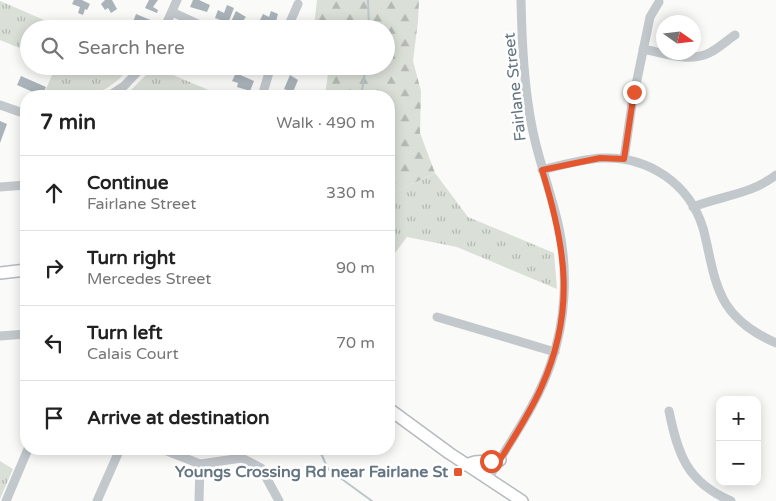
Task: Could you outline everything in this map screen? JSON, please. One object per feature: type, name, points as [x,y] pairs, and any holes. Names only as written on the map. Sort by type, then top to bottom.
[{"type":"main road","points":[[0,272],[20,270]]},
{"type":"main road","points":[[395,413],[466,465],[522,501]]},
{"type":"main road","points":[[466,465],[475,462],[500,460]]},
{"type":"street","points":[[168,20],[177,0]]},
{"type":"street","name":"Fairlane Street","points":[[488,479],[534,402],[555,352],[563,303],[563,259],[558,227],[533,131],[526,87],[522,0]]},
{"type":"street","points":[[624,159],[632,104],[650,17],[658,2]]},
{"type":"street","points":[[291,20],[298,4]]},
{"type":"street","points":[[172,12],[189,20]]},
{"type":"street","points":[[644,49],[679,56],[696,57],[709,53],[735,35]]},
{"type":"street","points":[[118,90],[134,75]]},
{"type":"street","points":[[264,90],[268,75]]},
{"type":"street","points":[[0,105],[20,112]]},
{"type":"street","points":[[542,170],[600,158],[624,159],[643,163],[663,173],[680,188],[693,207],[702,228],[715,280],[726,304],[750,330],[776,343]]},
{"type":"street","points":[[693,207],[754,189],[776,175]]},
{"type":"street","points":[[0,187],[20,185]]},
{"type":"street","points":[[437,317],[555,352]]},
{"type":"street","points":[[0,336],[20,334]]},
{"type":"street","points":[[669,411],[678,451],[688,468],[710,490],[732,501]]},
{"type":"street","points":[[6,501],[25,455]]},
{"type":"street","points":[[97,501],[117,455]]},
{"type":"street","points":[[177,455],[200,464],[235,455]]},
{"type":"street","points":[[245,455],[261,468],[279,501]]},
{"type":"street","points":[[200,464],[200,501]]},
{"type":"green space","points":[[317,0],[419,0],[413,61],[421,91],[420,133],[435,173],[395,192],[395,90],[326,90],[328,75],[395,75],[395,20],[315,20]]},
{"type":"green space","points":[[0,1],[44,20],[20,20],[20,48],[0,40]]},
{"type":"green space","points":[[52,75],[123,75],[104,90],[46,90]]},
{"type":"green space","points":[[146,75],[173,75],[209,90],[131,90]]},
{"type":"green space","points":[[435,173],[468,217],[554,253],[557,289],[457,247],[407,237],[395,253],[395,192]]},
{"type":"green space","points":[[0,461],[13,469],[0,499]]},
{"type":"building","points":[[74,0],[82,0],[90,4],[87,10],[85,9],[83,15],[78,13],[80,7],[72,4]]},
{"type":"building","points":[[105,0],[112,0],[117,9],[111,13],[108,8],[105,10],[101,4]]},
{"type":"building","points":[[149,0],[158,0],[153,7],[158,10],[157,13],[145,8]]},
{"type":"building","points":[[193,0],[199,0],[210,5],[207,12],[190,7]]},
{"type":"building","points":[[227,5],[234,8],[229,20],[215,18],[218,10],[224,13]]},
{"type":"building","points":[[236,11],[246,17],[244,20],[232,20]]},
{"type":"building","points":[[271,11],[278,14],[276,20],[260,20],[263,14],[269,17]]},
{"type":"building","points":[[136,14],[151,20],[134,20]]},
{"type":"building","points":[[235,75],[240,75],[254,81],[250,90],[247,90],[237,87],[238,83],[232,81]]},
{"type":"building","points":[[290,75],[298,80],[294,90],[284,89]]},
{"type":"building","points":[[21,76],[46,87],[45,90],[28,90],[17,85]]},
{"type":"building","points":[[0,121],[7,124],[0,143]]},
{"type":"waterway","points":[[368,0],[369,20]]},
{"type":"waterway","points":[[362,90],[364,75]]},
{"type":"waterway","points":[[322,455],[328,469],[372,501]]},
{"type":"place","name":"Youngs Crossing Rd near Fairlane St","points":[[458,472]]},
{"type":"route","points":[[491,461],[500,460],[534,402],[555,352],[562,319],[564,286],[562,244],[542,170],[600,158],[624,159],[634,92]]}]
